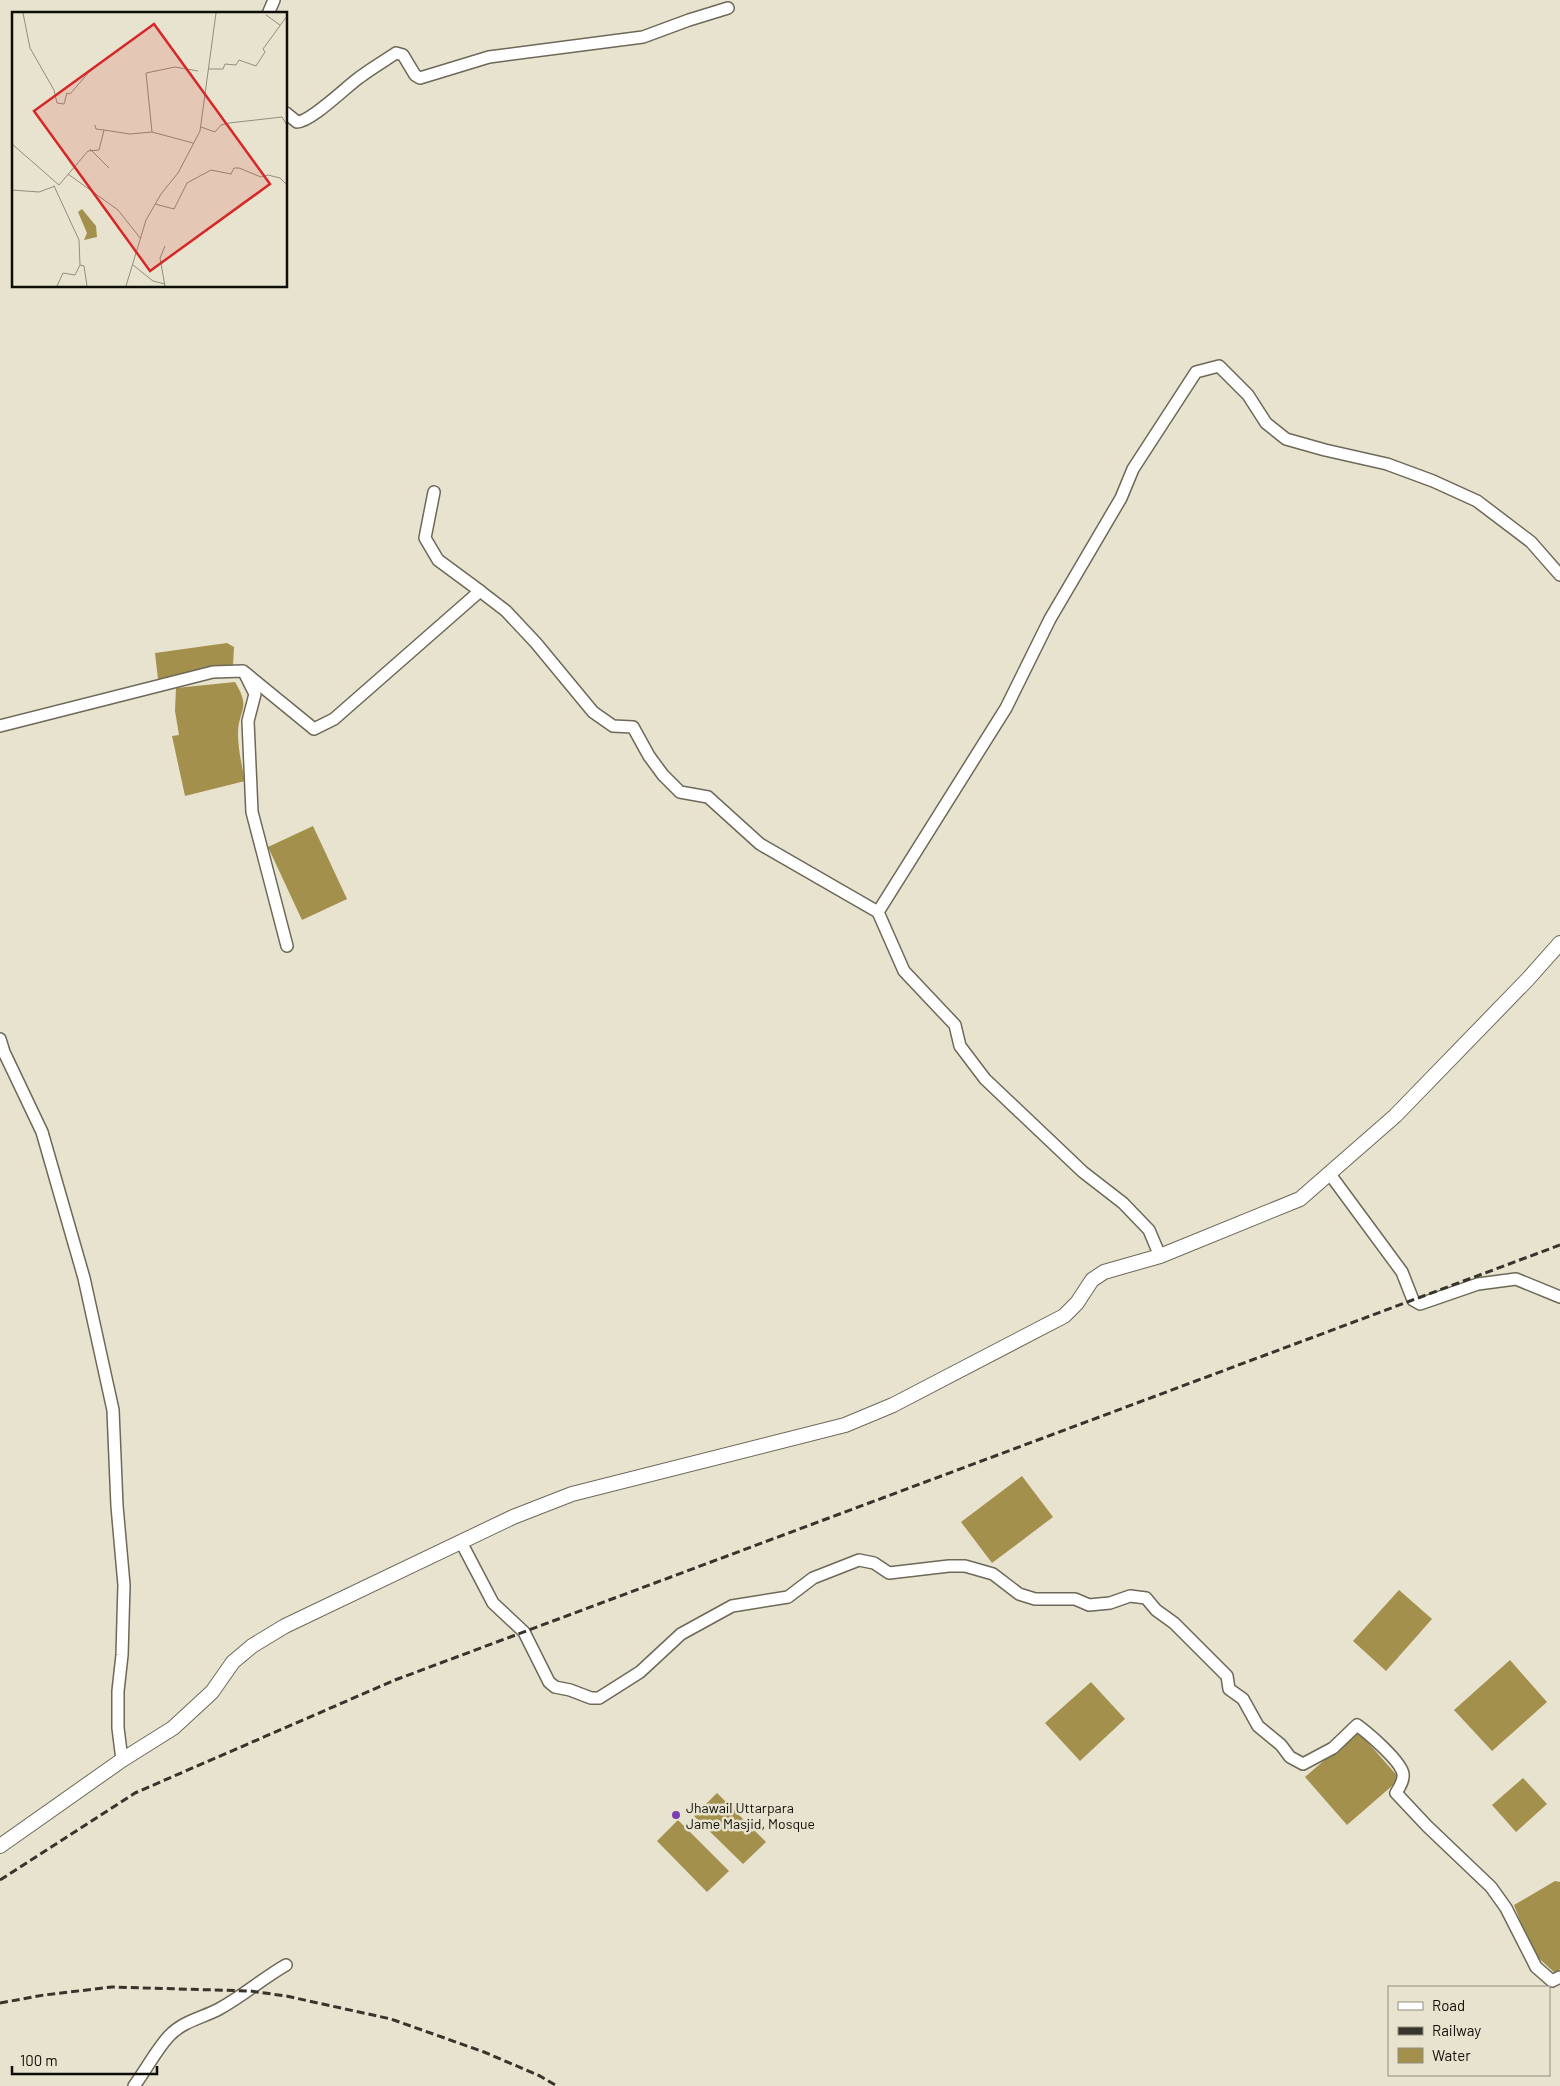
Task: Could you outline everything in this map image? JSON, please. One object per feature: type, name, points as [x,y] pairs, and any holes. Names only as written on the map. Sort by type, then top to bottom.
[{"type":"main road","points":[[0,1846],[122,1760],[173,1728],[193,1712],[212,1692],[232,1662],[252,1646],[285,1626],[513,1517],[572,1494],[845,1425],[894,1405],[1064,1316],[1077,1303],[1092,1280],[1104,1272],[1160,1256],[1300,1199],[1395,1116],[1528,980],[1560,943]]},
{"type":"street","points":[[269,12],[274,0]]},
{"type":"street","points":[[288,115],[297,122],[301,122],[360,76],[396,53],[403,55],[415,75],[420,78],[489,57],[643,37],[728,8]]},
{"type":"street","points":[[878,912],[1006,708],[1050,619],[1120,498],[1134,469],[1196,372],[1219,366],[1248,394],[1266,423],[1286,439],[1388,464],[1433,481],[1477,501],[1530,542],[1560,575]]},
{"type":"street","points":[[434,492],[424,538],[438,560],[506,611],[592,712],[613,726],[633,727],[649,756],[663,775],[680,792],[708,796],[760,844],[878,912],[904,971],[955,1025],[960,1046],[985,1079],[1083,1172],[1123,1203],[1149,1230],[1160,1256]]},
{"type":"street","points":[[0,726],[213,672],[243,671],[314,729],[334,719],[480,591]]},
{"type":"street","points":[[243,671],[255,694],[248,721],[252,812],[287,946]]},
{"type":"street","points":[[0,1039],[4,1052],[42,1132],[84,1278],[112,1410],[117,1506],[124,1585],[124,1625],[118,1691],[118,1728],[122,1760]]},
{"type":"street","points":[[1329,1173],[1402,1272],[1413,1300],[1420,1304],[1478,1284],[1516,1279],[1560,1297]]},
{"type":"street","points":[[461,1542],[493,1602],[524,1632],[548,1682],[555,1687],[570,1690],[591,1698],[599,1698],[640,1672],[681,1634],[732,1606],[788,1597],[813,1578],[859,1560],[874,1563],[889,1573],[965,1566],[994,1574],[1019,1594],[1035,1599],[1075,1599],[1089,1605],[1110,1603],[1130,1596],[1146,1598],[1156,1610],[1174,1623],[1227,1676],[1229,1689],[1243,1699],[1258,1726],[1281,1745],[1290,1757],[1303,1764],[1333,1748],[1357,1724],[1366,1732],[1395,1759],[1403,1775],[1400,1787],[1396,1793],[1427,1826],[1492,1887],[1506,1908],[1536,1968],[1552,1981],[1560,1977]]},
{"type":"street","points":[[134,2086],[170,2035],[190,2020],[218,2010],[286,1965]]},
{"type":"water","points":[[227,643],[234,647],[233,665],[158,679],[155,653]]},
{"type":"water","points":[[235,682],[243,698],[243,709],[238,734],[239,752],[245,781],[185,796],[172,736],[179,735],[175,711],[176,688]]},
{"type":"water","points":[[313,826],[347,899],[302,920],[268,847]]},
{"type":"water","points":[[1022,1476],[1053,1517],[992,1563],[961,1522]]},
{"type":"water","points":[[1399,1590],[1432,1619],[1386,1671],[1353,1641]]},
{"type":"water","points":[[1510,1660],[1547,1702],[1492,1751],[1454,1710]]},
{"type":"water","points":[[1091,1682],[1125,1719],[1080,1761],[1045,1723]]},
{"type":"water","points":[[1358,1731],[1400,1779],[1347,1825],[1305,1777]]},
{"type":"water","points":[[1523,1778],[1547,1804],[1516,1832],[1492,1805]]},
{"type":"water","points":[[717,1793],[766,1842],[743,1864],[694,1816]]},
{"type":"water","points":[[678,1820],[729,1871],[707,1892],[657,1841]]},
{"type":"water","points":[[1555,1881],[1560,1882],[1560,1969],[1556,1974],[1532,1952],[1514,1905]]},
{"type":"railway","points":[[0,1880],[135,1793],[395,1680],[1560,1245]]},
{"type":"railway","points":[[0,2003],[44,1995],[112,1987],[250,1991],[286,1996],[391,2019],[484,2052],[540,2076],[557,2086]]},
{"type":"place","name":"Jhawail Uttarpara Jame Masjid, Mosque","points":[[676,1815]]}]
